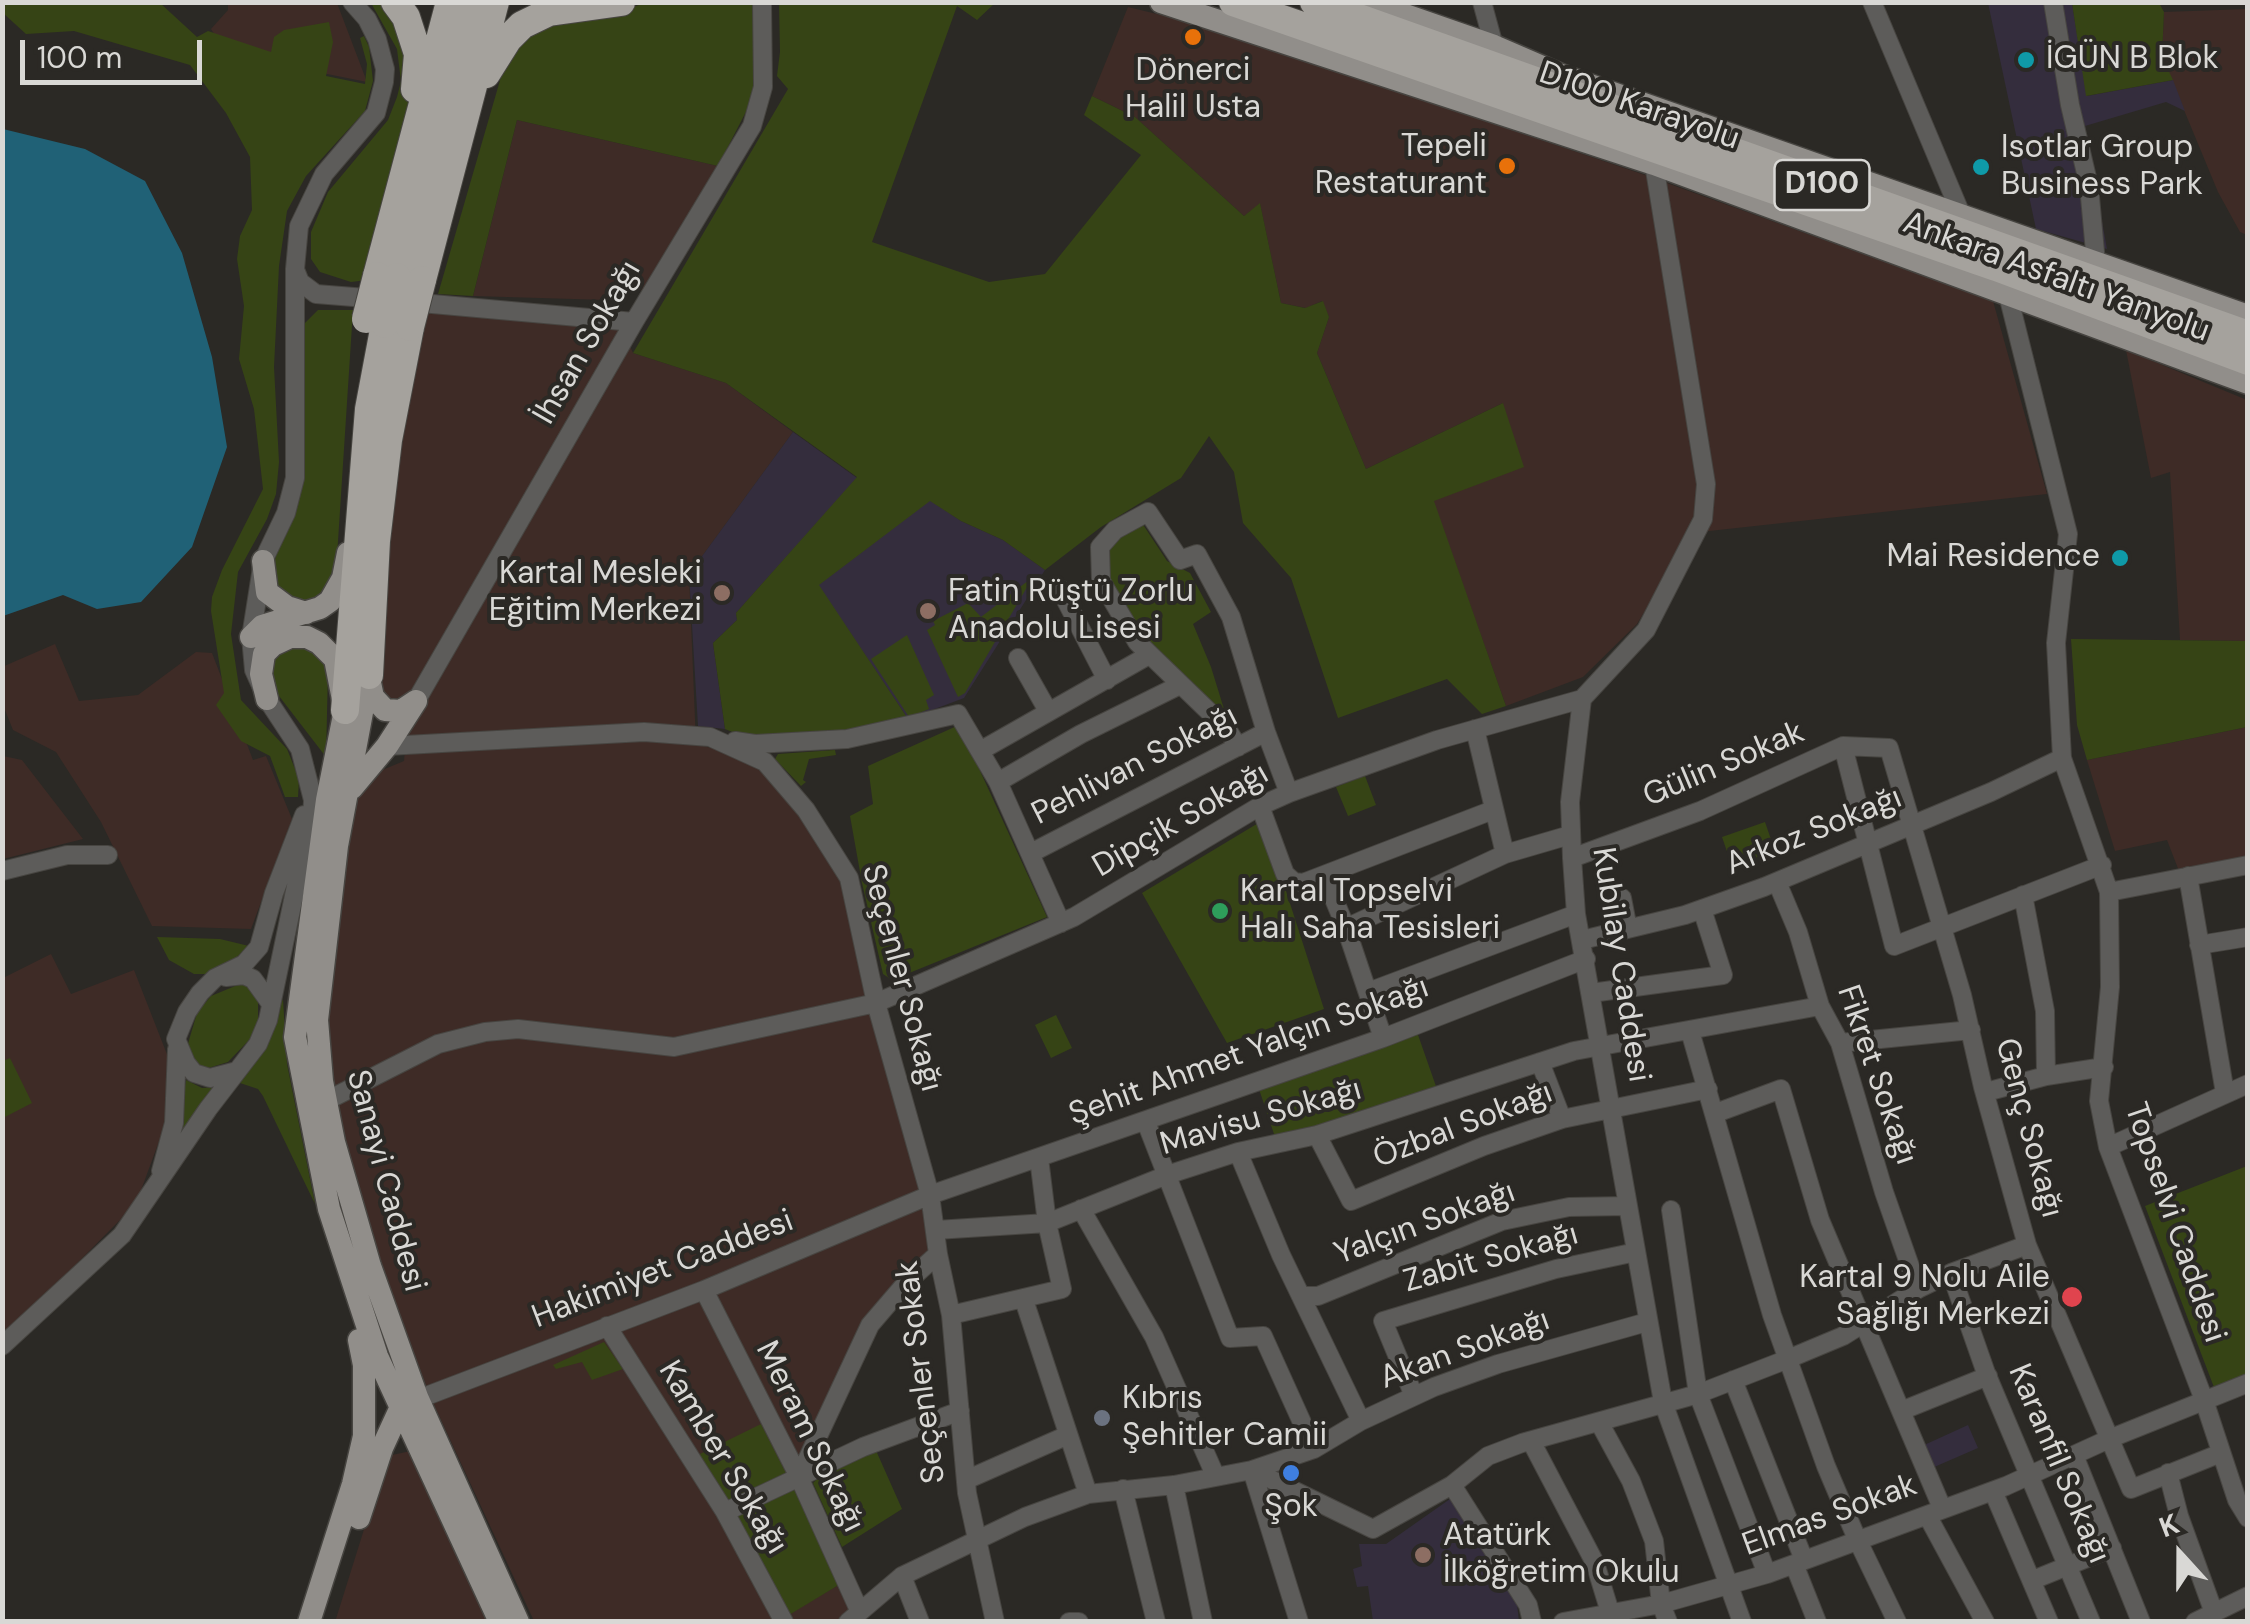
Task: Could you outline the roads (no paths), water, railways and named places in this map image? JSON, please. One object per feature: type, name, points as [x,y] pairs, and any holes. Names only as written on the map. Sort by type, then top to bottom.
[{"type":"highway","points":[[369,675],[376,541],[386,457],[387,323],[398,278],[418,54],[406,17],[395,2]]},
{"type":"highway","points":[[408,155],[450,2]]},
{"type":"highway","points":[[345,710],[360,506],[352,414],[387,323],[473,2]]},
{"type":"highway","points":[[457,145],[495,2]]},
{"type":"highway","points":[[398,278],[490,65],[522,24],[549,12],[621,2]]},
{"type":"highway","name":"D100 Karayolu","points":[[1233,2],[1996,267],[2248,361]]},
{"type":"highway","name":"D100 Karayolu","points":[[1314,2],[2248,335]]},
{"type":"highway","name":"D100","points":[[1398,31],[1562,75]]},
{"type":"highway","points":[[1580,123],[1663,167]]},
{"type":"main road","name":"Ankara Asfaltı Yanyolu","points":[[1161,2],[1663,167],[2248,383]]},
{"type":"main road","points":[[1368,2],[1494,46],[1562,75],[2248,316]]},
{"type":"main road","points":[[250,637],[262,626],[330,602],[338,590],[360,506]]},
{"type":"main road","points":[[264,561],[267,592],[287,607],[306,613]]},
{"type":"main road","points":[[267,700],[261,674],[264,654],[290,636],[307,637],[335,659],[345,710]]},
{"type":"main road","points":[[369,675],[373,697],[385,710],[401,711],[416,701]]},
{"type":"main road","name":"Sanayi Caddesi","points":[[369,675],[337,846],[316,1020],[326,1100],[416,1445],[500,1622]]},
{"type":"main road","points":[[350,790],[387,746],[416,701]]},
{"type":"main road","name":"Sanayi Caddesi","points":[[345,710],[327,800],[294,1037],[329,1209],[377,1356],[408,1403],[518,1622]]},
{"type":"main road","points":[[309,1622],[353,1484],[364,1436],[364,1365],[329,1209]]},
{"type":"main road","points":[[325,1622],[382,1448],[408,1403]]},
{"type":"main road","points":[[382,1448],[399,1437],[416,1445]]},
{"type":"street","points":[[2,1346],[122,1235],[258,1044],[270,1004],[311,835],[314,800],[300,749],[267,700],[254,670],[250,637],[264,561],[286,512],[295,478],[295,269],[299,226],[324,174],[367,127],[381,98],[385,69],[382,53],[367,20],[352,2]]},
{"type":"street","name":"İhsan Sokağı","points":[[416,701],[758,112],[764,70],[762,2]]},
{"type":"street","points":[[1482,2],[1494,46]]},
{"type":"street","points":[[1872,2],[1961,214]]},
{"type":"street","points":[[2053,2],[2070,105],[2089,186],[2096,263]]},
{"type":"street","points":[[1582,699],[1646,630],[1703,519],[1706,484],[1663,167]]},
{"type":"street","points":[[295,269],[307,288],[316,294],[634,322]]},
{"type":"street","points":[[295,328],[300,311],[308,303],[332,295]]},
{"type":"street","name":"Topselvi Caddesi","points":[[2008,295],[2068,534],[2056,643],[2062,758],[2109,892],[2110,986],[2099,1100],[2108,1147],[2248,1518]]},
{"type":"street","points":[[1238,747],[1227,729],[1137,642],[1101,581],[1100,547],[1115,530],[1148,512],[1180,560],[1197,554],[1231,617],[1289,792]]},
{"type":"street","points":[[1060,589],[1107,680]]},
{"type":"street","points":[[980,751],[1149,655]]},
{"type":"street","points":[[1018,658],[1048,710]]},
{"type":"street","points":[[998,782],[1080,734],[1180,685]]},
{"type":"street","name":"Dipçik Sokağı","points":[[326,1100],[438,1044],[484,1032],[518,1029],[674,1048],[876,1002],[1062,923],[1289,792],[1475,729],[1582,699]]},
{"type":"street","name":"Kubilay Caddesi","points":[[1582,699],[1570,802],[1576,914],[1663,1402],[1742,1622]]},
{"type":"street","points":[[710,738],[755,744],[847,739],[958,714],[998,782],[1062,923]]},
{"type":"street","points":[[1475,729],[1505,854]]},
{"type":"street","name":"Seçenler Sokağı","points":[[387,746],[644,732],[710,738],[765,762],[806,810],[849,878],[876,1002],[930,1195]]},
{"type":"street","name":"Pehlivan Sokağı","points":[[1030,853],[1266,732]]},
{"type":"street","points":[[1843,746],[1894,946],[2102,865]]},
{"type":"street","name":"Genç Sokağı","points":[[1843,746],[1889,748],[2028,1244],[2131,1489],[2168,1472]]},
{"type":"street","name":"Gülin Sokak","points":[[1572,858],[1700,811],[1843,746]]},
{"type":"street","name":"Arkoz Sokağı","points":[[1582,940],[1702,909],[1777,882],[2062,758]]},
{"type":"street","points":[[156,1189],[174,1123],[176,1039],[187,1012],[215,978],[244,964],[260,946],[274,893],[300,829],[310,780]]},
{"type":"street","points":[[1260,806],[1289,879],[1302,883],[1493,810]]},
{"type":"street","points":[[1346,928],[1505,854],[1570,835]]},
{"type":"street","points":[[2,870],[67,855],[108,856]]},
{"type":"street","points":[[2109,892],[2248,865]]},
{"type":"street","points":[[1324,874],[1383,1038]]},
{"type":"street","points":[[2188,876],[2225,1092]]},
{"type":"street","name":"Fikret Sokağı","points":[[1777,882],[1798,932],[1820,1006],[1840,1043],[1884,1192],[1918,1289]]},
{"type":"street","points":[[2023,896],[2045,1011],[2046,1076]]},
{"type":"street","points":[[1622,898],[1628,929]]},
{"type":"street","points":[[1591,993],[1723,975],[1702,909]]},
{"type":"street","points":[[1368,992],[1576,914]]},
{"type":"street","points":[[2199,945],[2248,937]]},
{"type":"street","name":"Şehit Ahmet Yalçın Sokağı","points":[[930,1195],[1383,1038],[1586,960]]},
{"type":"street","points":[[215,978],[252,978],[270,1004]]},
{"type":"street","name":"Mavisu Sokağı","points":[[936,1230],[1047,1222],[1167,1175],[1238,1152],[1317,1135],[1540,1062],[1601,1046],[1820,1006]]},
{"type":"street","points":[[1690,1030],[1788,1359],[1857,1539],[1897,1622]]},
{"type":"street","points":[[1840,1043],[1971,1030]]},
{"type":"street","points":[[176,1039],[194,1073],[210,1078],[236,1072]]},
{"type":"street","points":[[1540,1062],[1562,1119]]},
{"type":"street","points":[[1986,1092],[2046,1076],[2104,1068]]},
{"type":"street","points":[[2108,1147],[2248,1084]]},
{"type":"street","name":"Özbal Sokağı","points":[[1317,1135],[1351,1202],[1484,1146],[1562,1119],[1708,1089]]},
{"type":"street","points":[[1716,1113],[1781,1089],[1820,1220],[1902,1410],[1934,1511],[1985,1622]]},
{"type":"street","points":[[1146,1122],[1230,1338],[1262,1336],[1314,1450]]},
{"type":"street","points":[[1238,1152],[1281,1255],[1361,1421]]},
{"type":"street","points":[[951,1315],[1062,1289],[1038,1158]]},
{"type":"street","name":"Seçenler Sokak","points":[[930,1195],[951,1315],[966,1480],[995,1622]]},
{"type":"street","name":"Hakimiyet Caddesi","points":[[408,1403],[704,1290],[930,1195]]},
{"type":"street","name":"Yalçın Sokağı","points":[[1304,1296],[1318,1296],[1502,1221],[1569,1208],[1628,1206]]},
{"type":"street","points":[[1081,1209],[1154,1337],[1214,1475]]},
{"type":"street","points":[[1671,1210],[1698,1394],[1767,1574]]},
{"type":"street","points":[[1252,1470],[1374,1529],[1452,1485],[1488,1456],[1698,1394],[1788,1359],[1863,1325],[1918,1289],[1951,1273],[2028,1244]]},
{"type":"street","name":"Zabit Sokağı","points":[[1414,1396],[1383,1321],[1556,1269],[1636,1252]]},
{"type":"street","points":[[799,1477],[870,1325],[906,1282],[938,1254]]},
{"type":"street","name":"Karanfil Sokağı","points":[[1951,1273],[1988,1376],[2091,1622]]},
{"type":"street","name":"Meram Sokağı","points":[[704,1290],[799,1477],[854,1616]]},
{"type":"street","points":[[1024,1300],[1088,1494]]},
{"type":"street","name":"Akan Sokağı","points":[[854,1616],[902,1576],[1025,1517],[1088,1494],[1174,1485],[1252,1470],[1314,1450],[1361,1421],[1414,1396],[1498,1364],[1648,1322]]},
{"type":"street","name":"Kamber Sokağı","points":[[606,1326],[725,1512],[784,1622]]},
{"type":"street","points":[[1902,1410],[1988,1376]]},
{"type":"street","points":[[1733,1380],[1817,1622]]},
{"type":"street","name":"Elmas Sokak","points":[[1562,1622],[1665,1613],[1726,1585],[1767,1574],[1993,1491],[2248,1383]]},
{"type":"street","points":[[725,1512],[863,1447],[960,1412]]},
{"type":"street","points":[[1599,1422],[1631,1481],[1654,1541],[1665,1613]]},
{"type":"street","points":[[966,1480],[1068,1436]]},
{"type":"street","points":[[1531,1441],[1595,1563],[1611,1617]]},
{"type":"street","points":[[2221,1453],[2168,1472],[2204,1618],[2248,1596]]},
{"type":"street","points":[[2074,1455],[2142,1622]]},
{"type":"street","points":[[1252,1470],[1299,1622]]},
{"type":"street","points":[[1174,1485],[1203,1622]]},
{"type":"street","points":[[1452,1485],[1528,1605],[1532,1622]]},
{"type":"street","points":[[1124,1490],[1156,1622]]},
{"type":"street","points":[[1993,1491],[2050,1622]]},
{"type":"street","points":[[2033,1580],[2112,1548]]},
{"type":"street","points":[[902,1576],[920,1622]]},
{"type":"street","points":[[1069,1622],[1079,1622]]},
{"type":"water","points":[[3,129],[85,149],[145,181],[182,253],[212,357],[227,447],[192,547],[141,602],[97,609],[63,595],[3,616]]},
{"type":"place","name":"Dönerci Halil Usta","points":[[1193,37]]},
{"type":"place","name":"İGÜN B Blok","points":[[2026,60]]},
{"type":"place","name":"Tepeli Restaturant","points":[[1507,166]]},
{"type":"place","name":"Isotlar Group Business Park","points":[[1981,167]]},
{"type":"place","name":"Mai Residence","points":[[2120,558]]},
{"type":"place","name":"Kartal Mesleki Eğitim Merkezi","points":[[722,593]]},
{"type":"place","name":"Fatin Rüştü Zorlu Anadolu Lisesi","points":[[928,611]]},
{"type":"place","name":"Kartal Topselvi Halı Saha Tesisleri","points":[[1220,911]]},
{"type":"place","name":"Kartal 9 Nolu Aile Sağlığı Merkezi","points":[[2072,1297]]},
{"type":"place","name":"Kıbrıs Şehitler Camii","points":[[1102,1418]]},
{"type":"place","name":"Şok","points":[[1291,1473]]},
{"type":"place","name":"Atatürk İlköğretim Okulu","points":[[1423,1555]]}]
